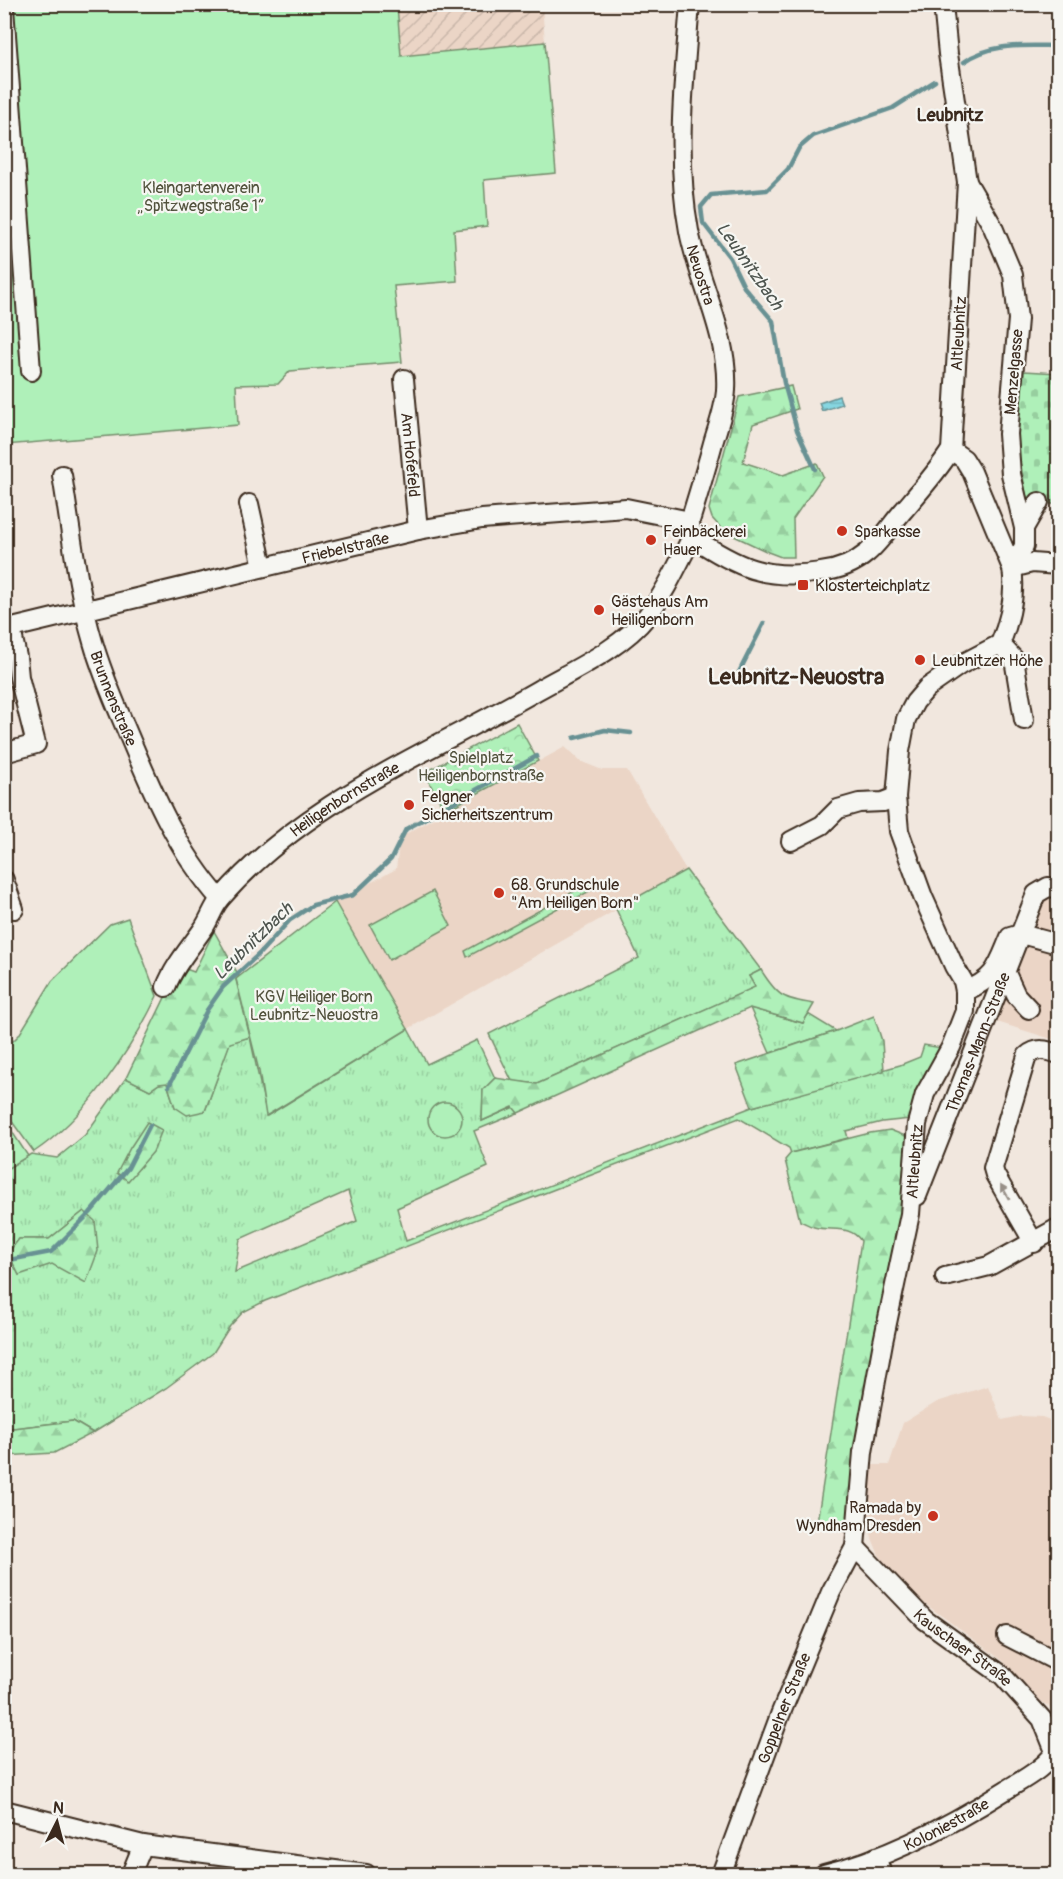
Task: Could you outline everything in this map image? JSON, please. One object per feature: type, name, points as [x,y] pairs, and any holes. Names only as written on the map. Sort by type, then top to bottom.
[{"type":"street","name":"Neuostra","points":[[690,4],[681,133],[682,182],[689,233],[719,334],[726,372],[726,391],[722,413],[691,529]]},
{"type":"street","name":"Altleubnitz","points":[[944,4],[948,54],[967,182],[951,450]]},
{"type":"street","points":[[4,8],[31,371]]},
{"type":"street","name":"Menzelgasse","points":[[967,182],[992,225],[1013,275],[1017,319],[1008,434],[1011,474],[1024,528],[1024,546],[1012,568]]},
{"type":"street","name":"Am Hofefeld","points":[[404,379],[418,530]]},
{"type":"street","points":[[691,529],[723,558],[763,574],[784,576],[808,574],[848,565],[868,552],[938,470],[951,450],[964,459],[972,472],[1012,568],[1014,581],[1010,622],[1000,644],[943,676],[927,688],[915,702],[906,719],[900,751],[896,797],[898,831],[923,897],[965,990],[989,979],[1010,937],[1021,934],[1059,944]]},
{"type":"street","name":"Brunnenstraße","points":[[62,475],[93,642],[110,689],[154,798],[208,886],[220,899]]},
{"type":"street","points":[[1024,528],[1039,502]]},
{"type":"street","points":[[249,504],[263,567]]},
{"type":"street","name":"Friebelstraße","points":[[8,629],[418,530],[482,519],[626,508],[691,529]]},
{"type":"street","name":"Heiligenbornstraße","points":[[166,987],[174,970],[207,924],[220,899],[255,863],[290,833],[321,810],[596,657],[624,637],[646,617],[668,583],[691,529]]},
{"type":"street","points":[[1012,568],[1032,563],[1059,565]]},
{"type":"street","points":[[4,753],[36,744],[19,678],[17,657],[8,629]]},
{"type":"street","points":[[1000,644],[1014,659],[1024,720]]},
{"type":"street","points":[[791,841],[822,825],[838,809],[859,803],[883,802],[896,797]]},
{"type":"street","points":[[4,880],[15,909]]},
{"type":"street","name":"Thomas-Mann-Straße","points":[[910,1214],[1036,894],[1048,888],[1059,888]]},
{"type":"street","points":[[991,1008],[1029,1009],[1016,995],[1005,971]]},
{"type":"street","name":"Altleubnitz","points":[[855,1547],[863,1452],[910,1214],[917,1124],[925,1094],[955,1038],[965,1011],[965,990]]},
{"type":"street","points":[[1034,1243],[993,1168],[1026,1056],[1031,1052],[1046,1050],[1059,1054]]},
{"type":"street","points":[[920,1112],[946,1121]]},
{"type":"street","points":[[945,1277],[989,1266],[1059,1228]]},
{"type":"street","name":"Kauschaer Straße","points":[[855,1547],[925,1620],[1002,1675],[1042,1719],[1058,1752]]},
{"type":"street","name":"Goppelner Straße","points":[[723,1875],[723,1869],[780,1715],[831,1592],[855,1547]]},
{"type":"street","points":[[1007,1636],[1059,1662]]},
{"type":"street","name":"Koloniestraße","points":[[824,1875],[905,1845],[967,1815],[1033,1773],[1058,1752]]},
{"type":"street","points":[[4,1810],[143,1845],[253,1868],[366,1875]]},
{"type":"street","points":[[131,1875],[143,1845]]},
{"type":"street","points":[[876,1857],[882,1875]]},
{"type":"shaded area","points":[[397,5],[542,5],[545,42],[401,56]]},
{"type":"shaded area","name":"68. Grundschule \"Am Heiligen Born\"","points":[[565,747],[580,761],[602,770],[627,770],[686,870],[408,1029],[335,902],[396,869],[400,837]]},
{"type":"shaded area","points":[[1058,893],[1058,1041],[994,1021],[1038,901]]},
{"type":"shaded area","points":[[988,1386],[1002,1420],[1021,1416],[1042,1417],[1058,1423],[1058,1706],[1053,1709],[1042,1702],[1003,1661],[913,1595],[888,1569],[872,1538],[869,1521],[872,1465],[889,1465],[903,1423],[937,1402]]},
{"type":"green space","name":"Kleingartenverein „Spitzwegstraße 1“","points":[[5,5],[397,5],[401,56],[545,42],[556,173],[484,180],[487,226],[454,230],[457,281],[394,286],[402,362],[290,371],[278,384],[236,385],[238,425],[5,445]]},
{"type":"green space","points":[[1024,371],[1058,373],[1058,505],[1027,499],[1015,434]]},
{"type":"green space","points":[[791,386],[797,409],[753,424],[743,462],[783,475],[817,463],[823,476],[793,519],[794,557],[781,557],[732,535],[720,527],[712,518],[709,509],[739,397]]},
{"type":"green space","name":"Spielplatz Heiligenbornstraße","points":[[517,723],[538,761],[445,811],[424,773]]},
{"type":"green space","points":[[686,870],[761,970],[749,976],[756,987],[537,1084],[512,1081],[489,1034],[639,958],[616,909]]},
{"type":"green space","points":[[595,880],[599,886],[467,957],[465,951]]},
{"type":"green space","points":[[433,891],[451,926],[389,960],[370,925]]},
{"type":"green space","name":"KGV Heiliger Born Leubnitz-Neuostra","points":[[335,902],[408,1029],[266,1116],[259,1071],[236,979]]},
{"type":"green space","points":[[128,918],[157,996],[134,1039],[105,1082],[71,1121],[34,1152],[5,1112],[5,1049],[19,1035],[52,981],[110,924]]},
{"type":"green space","points":[[214,931],[239,976],[236,980],[250,1037],[230,1043],[205,1111],[187,1115],[175,1107],[167,1083],[159,1084],[150,1090],[126,1078],[173,981],[186,969],[194,972]]},
{"type":"green space","points":[[761,970],[772,986],[782,995],[814,1004],[803,1023],[750,1008],[518,1113],[513,1107],[482,1121],[483,1090],[495,1078],[537,1084],[755,987],[749,976]]},
{"type":"green space","points":[[750,1008],[803,1023],[808,1014],[836,1031],[770,1053]]},
{"type":"green space","points":[[874,1016],[882,1041],[884,1071],[752,1107],[736,1065]]},
{"type":"green space","points":[[408,1029],[427,1064],[477,1040],[495,1078],[483,1090],[482,1121],[514,1107],[518,1113],[474,1131],[488,1167],[397,1208],[406,1241],[752,1107],[900,1065],[920,1057],[924,1045],[942,1048],[910,1119],[882,1122],[846,1131],[848,1138],[791,1153],[789,1148],[739,1118],[265,1301],[243,1312],[230,1326],[213,1353],[166,1388],[93,1433],[73,1421],[5,1429],[4,1254],[8,1253],[4,1241],[4,1170],[31,1154],[57,1158],[85,1135],[126,1078],[150,1090],[159,1084],[167,1083],[175,1107],[205,1111],[230,1042],[250,1037],[267,1116]],"holes":[[[348,1191],[357,1221],[235,1272],[240,1239]],[[84,1211],[19,1275],[8,1253],[19,1239],[49,1239]]]},
{"type":"green space","points":[[445,1102],[457,1107],[462,1119],[457,1131],[445,1136],[433,1131],[428,1119],[433,1107]]},
{"type":"green space","points":[[5,1121],[28,1156],[4,1170]]},
{"type":"green space","points":[[147,1122],[162,1130],[153,1152],[128,1181],[117,1173]]},
{"type":"green space","points":[[890,1130],[908,1137],[906,1204],[848,1525],[817,1522],[861,1241],[846,1230],[812,1227],[800,1221],[785,1160],[791,1153]]},
{"type":"green space","points":[[84,1211],[95,1221],[98,1251],[86,1283],[52,1264],[19,1275],[8,1253],[19,1239],[49,1239]]},
{"type":"green space","points":[[73,1421],[93,1433],[54,1453],[5,1456],[5,1429]]},
{"type":"water","points":[[839,396],[842,404],[822,411],[819,403]]},
{"type":"waterway","name":"Leubnitzbach","points":[[964,62],[998,48],[1058,46]]},
{"type":"waterway","name":"Leubnitzbach","points":[[815,469],[797,430],[784,383],[773,321],[744,287],[730,258],[703,223],[701,207],[711,195],[767,190],[788,169],[799,148],[813,136],[893,108],[935,81]]},
{"type":"waterway","name":"Leubnitzbach","points":[[735,680],[764,623]]},
{"type":"waterway","name":"Leubnitzbach","points":[[574,738],[605,730],[631,733]]},
{"type":"waterway","name":"Leubnitzbach","points":[[169,1086],[207,1010],[223,987],[259,954],[290,920],[313,905],[353,895],[391,859],[406,829],[537,756]]},
{"type":"waterway","name":"Leubnitzbach","points":[[4,1261],[51,1252],[90,1213],[128,1168],[150,1125]]},
{"type":"place","name":"Sparkasse","points":[[842,531]]},
{"type":"place","name":"Feinbäckerei Hauer","points":[[651,540]]},
{"type":"place","name":"Klosterteichplatz","points":[[803,585]]},
{"type":"place","name":"Gästehaus Am Heiligenborn","points":[[599,610]]},
{"type":"place","name":"Leubnitzer Höhe","points":[[920,660]]},
{"type":"place","name":"Felgner Sicherheitszentrum","points":[[409,805]]},
{"type":"place","name":"68. Grundschule \"Am Heiligen Born\"","points":[[499,893]]},
{"type":"place","name":"Ramada by Wyndham Dresden","points":[[933,1516]]},
{"type":"district","name":"Leubnitz","points":[[950,115]]},
{"type":"district","name":"Leubnitz-Neuostra","points":[[796,676]]}]
